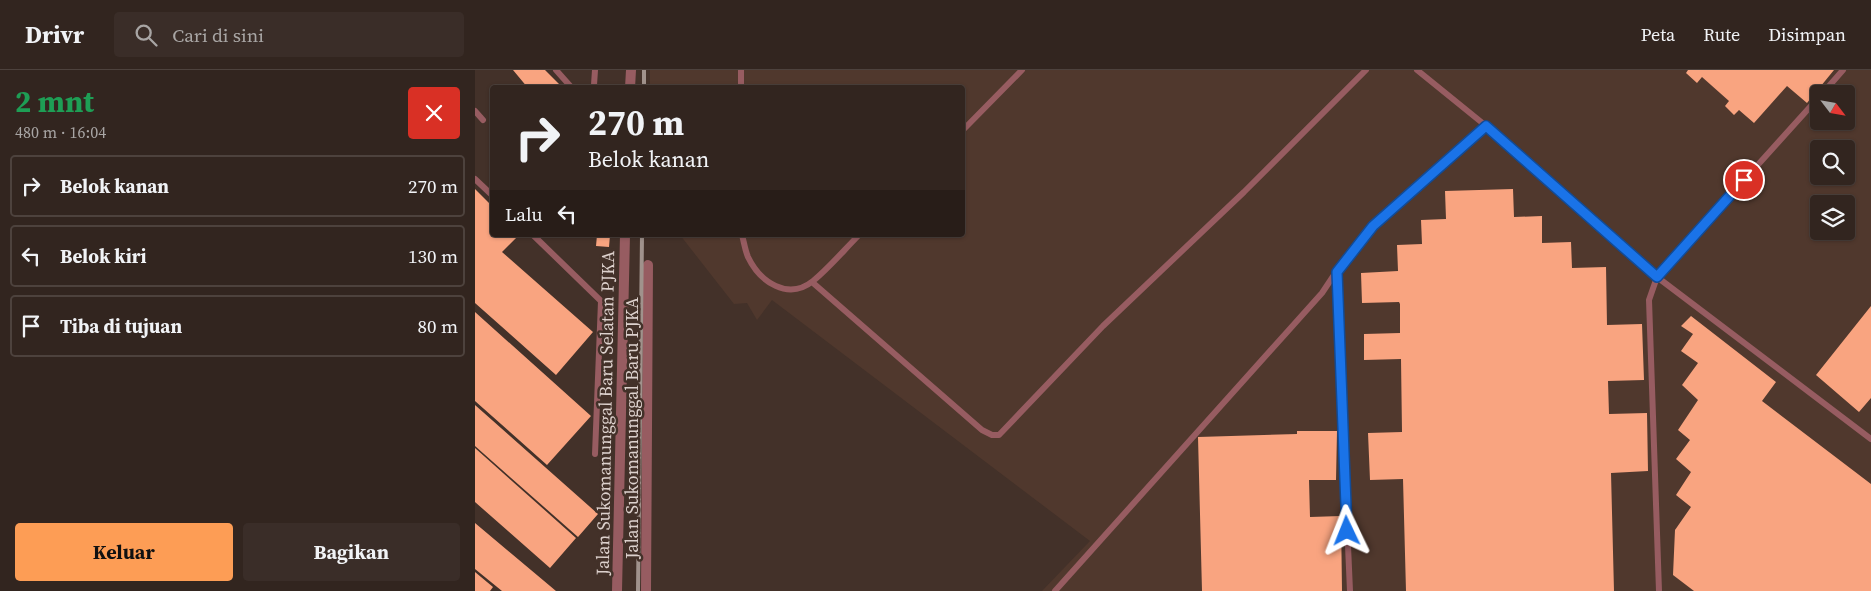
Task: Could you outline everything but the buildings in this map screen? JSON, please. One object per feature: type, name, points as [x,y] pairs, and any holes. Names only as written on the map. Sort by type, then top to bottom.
[{"type":"street","points":[[630,85],[631,70]]},
{"type":"street","name":"Jalan Sukomanunggal Baru Selatan PJKA","points":[[617,591],[625,237]]},
{"type":"street","name":"Jalan Sukomanunggal Baru PJKA","points":[[646,591],[648,265]]},
{"type":"lane","points":[[556,70],[568,85]]},
{"type":"lane","points":[[594,85],[595,70]]},
{"type":"lane","points":[[741,70],[741,85]]},
{"type":"lane","points":[[965,128],[1022,70]]},
{"type":"lane","points":[[812,282],[982,430],[992,435],[999,435],[1103,326],[1244,192],[1366,70]]},
{"type":"lane","points":[[1417,70],[1486,126],[1657,277],[1871,439]]},
{"type":"lane","points":[[1830,85],[1843,70]]},
{"type":"lane","points":[[1661,590],[1649,300],[1657,277],[1810,107]]},
{"type":"lane","points":[[475,111],[483,120]]},
{"type":"lane","points":[[1055,591],[1322,293],[1373,226],[1486,126]]},
{"type":"lane","points":[[475,179],[490,193]]},
{"type":"lane","points":[[535,237],[601,301],[595,454]]},
{"type":"lane","points":[[743,237],[749,258],[767,282],[785,290],[794,291],[812,282],[857,237]]},
{"type":"lane","points":[[1337,272],[1349,591]]},
{"type":"shaded area","points":[[650,70],[1871,70],[1871,591],[1042,591],[1090,541],[772,300],[757,320],[747,303],[734,304],[682,237],[965,237],[965,85],[650,85]]},
{"type":"railway","points":[[644,70],[644,85]]},
{"type":"railway","points":[[638,591],[642,237]]},
{"type":"route","points":[[1347,531],[1337,272],[1373,226],[1403,199],[1486,126],[1657,277],[1744,180]]}]
